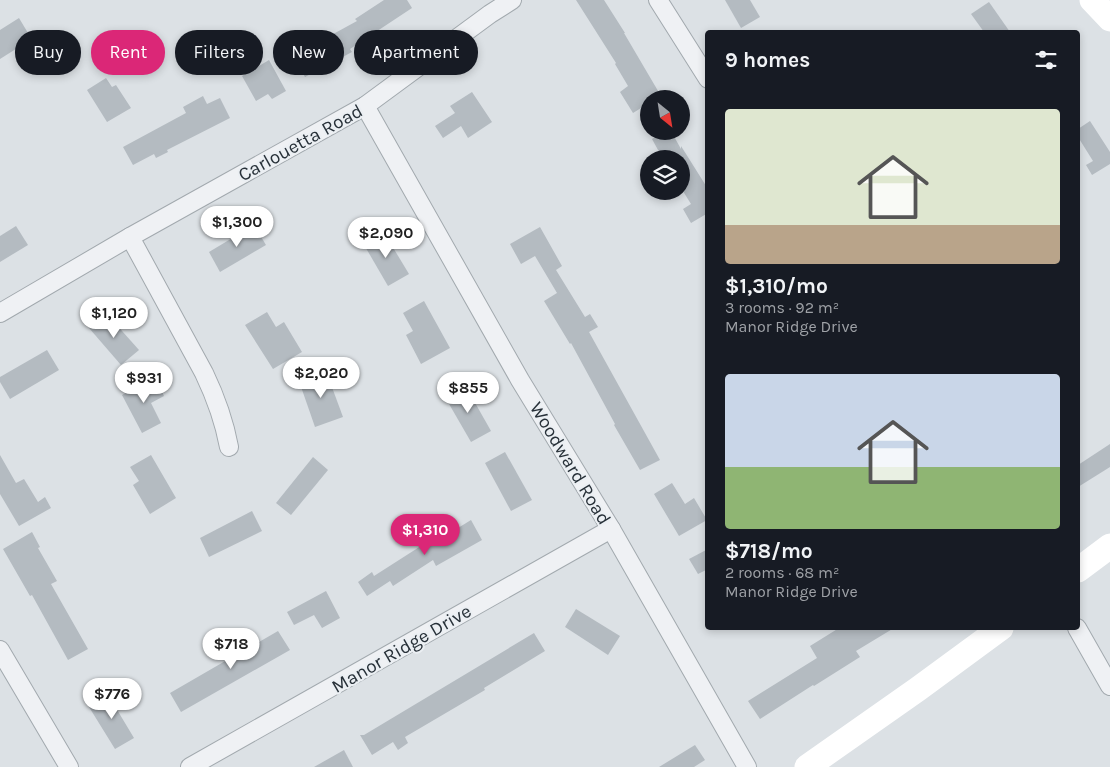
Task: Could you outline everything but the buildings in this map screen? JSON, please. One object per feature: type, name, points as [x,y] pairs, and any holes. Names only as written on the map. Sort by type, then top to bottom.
[{"type":"street","name":"Carlouetta Road","points":[[0,313],[130,237],[365,106],[490,14],[512,0]]},
{"type":"street","points":[[658,0],[705,74]]},
{"type":"street","name":"Woodward Road","points":[[365,106],[520,380],[611,529],[747,767]]},
{"type":"street","points":[[130,237],[214,393],[225,425],[229,447]]},
{"type":"street","name":"Manor Ridge Drive","points":[[190,767],[611,529]]},
{"type":"street","points":[[1080,568],[1110,546]]},
{"type":"street","points":[[807,767],[998,630]]},
{"type":"street","points":[[1078,630],[1110,686]]},
{"type":"street","points":[[0,650],[69,767]]}]
